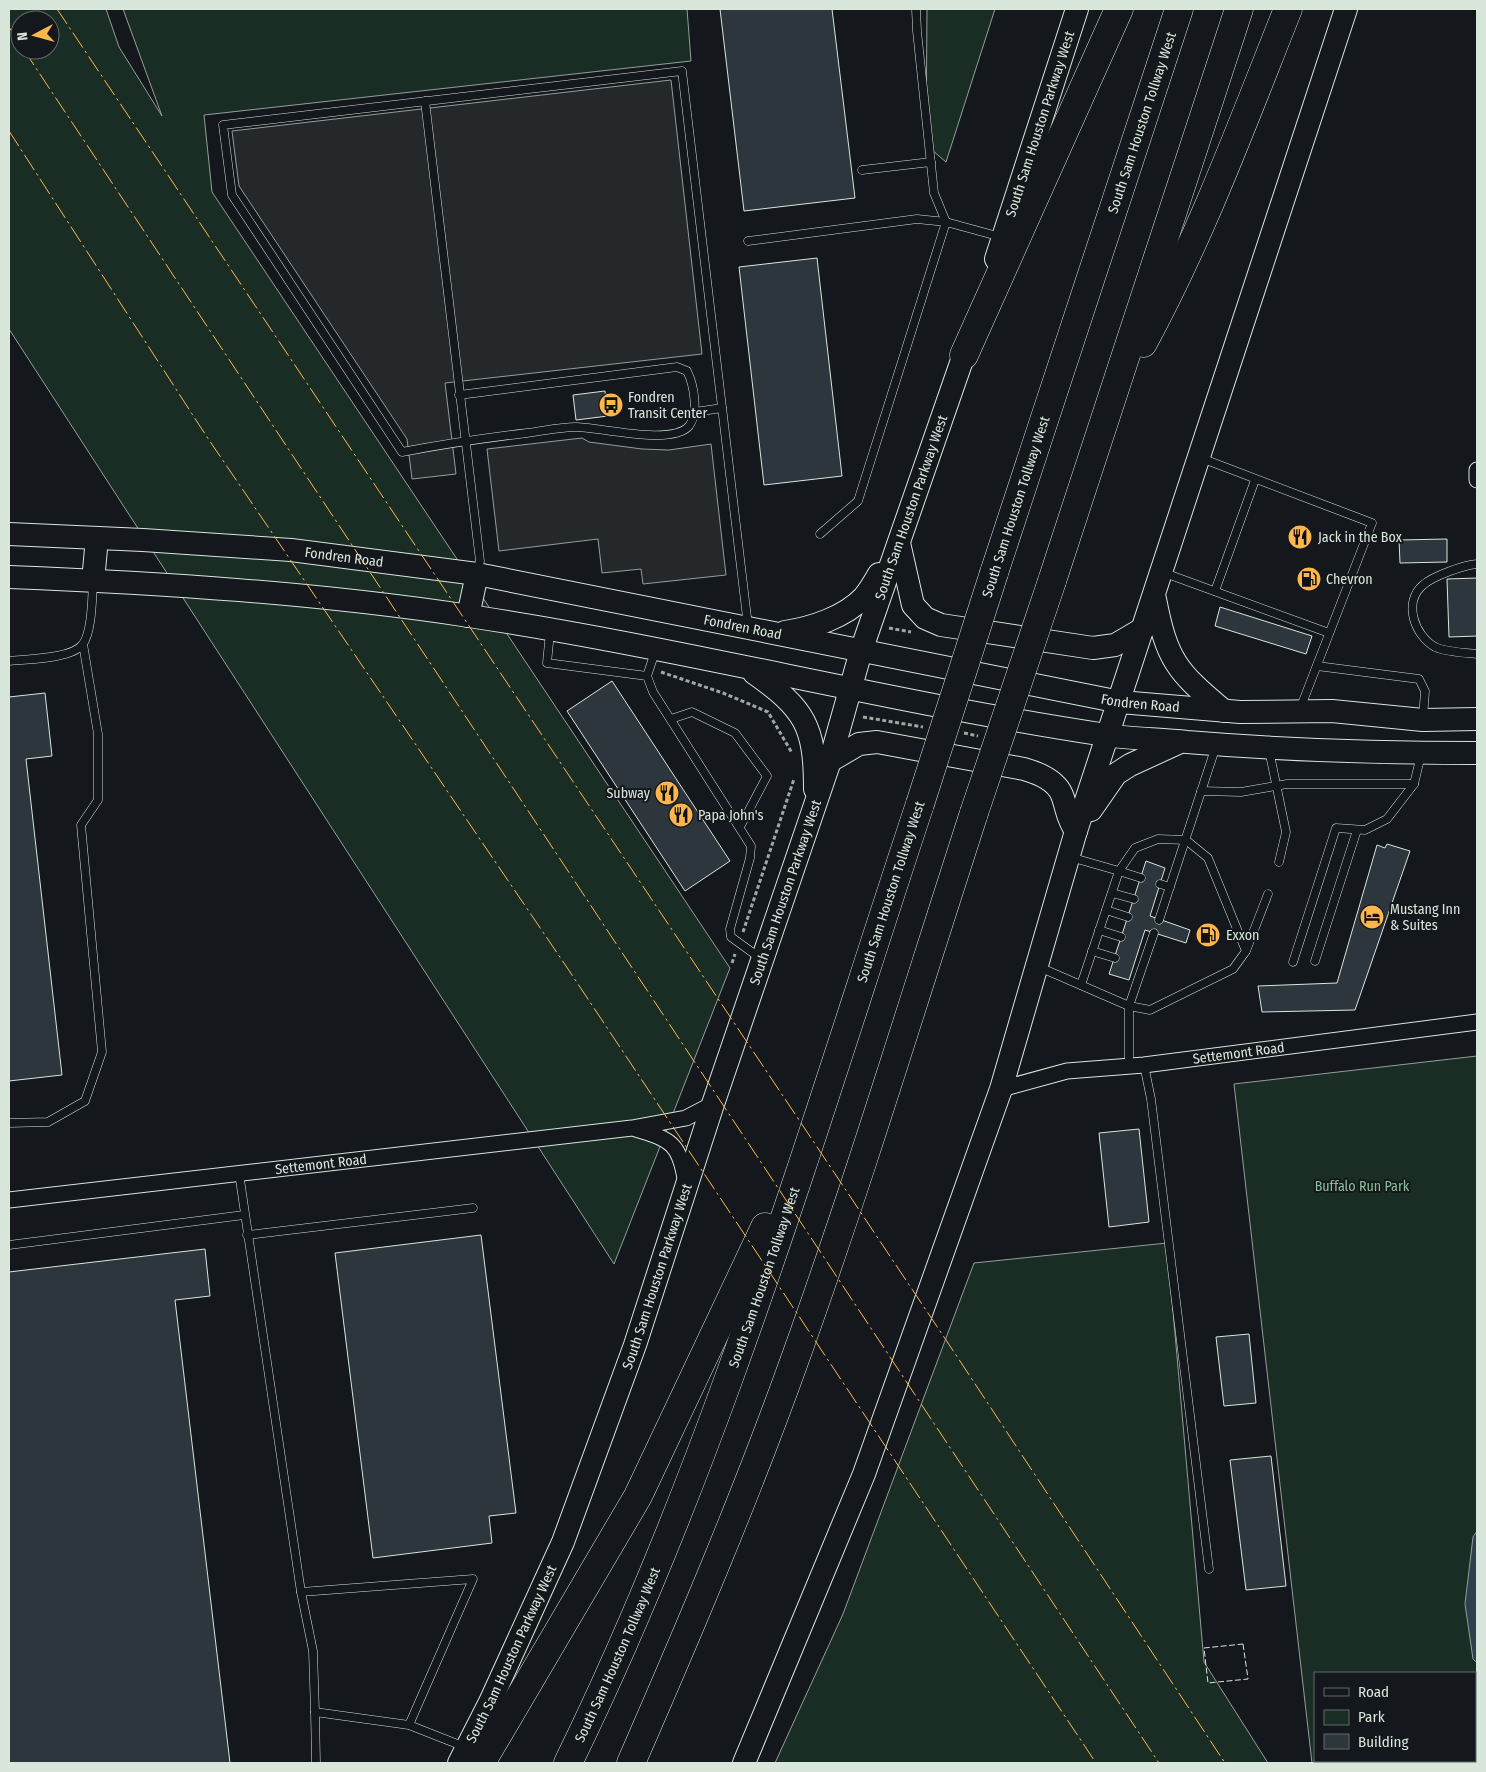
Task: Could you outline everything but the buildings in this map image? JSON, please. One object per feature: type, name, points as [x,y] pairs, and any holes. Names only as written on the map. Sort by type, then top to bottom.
[{"type":"highway","points":[[964,355],[1119,9]]},
{"type":"highway","name":"South Sam Houston Tollway West","points":[[568,1763],[668,1540],[754,1307],[825,1097],[1179,9]]},
{"type":"highway","points":[[649,1763],[837,1239],[974,813],[1239,9]]},
{"type":"highway","points":[[1100,430],[1128,369],[1186,259],[1235,143],[1288,9]]},
{"type":"highway","points":[[469,1758],[638,1496],[825,1097]]},
{"type":"highway","points":[[631,1763],[698,1610],[749,1482]]},
{"type":"main road","name":"South Sam Houston Parkway West","points":[[469,1758],[563,1542],[635,1345],[830,761],[861,651],[964,355],[1077,9]]},
{"type":"main road","points":[[744,1763],[864,1474],[1001,1089],[1076,831],[1120,702],[1346,9]]},
{"type":"main road","name":"Fondren Road","points":[[9,534],[291,550],[477,574],[1120,702],[1224,711],[1332,711],[1423,720],[1477,719]]},
{"type":"main road","points":[[93,580],[97,538]]},
{"type":"main road","points":[[899,543],[913,605],[925,618],[941,625],[1093,648],[1115,644],[1144,628]]},
{"type":"main road","points":[[779,633],[801,629],[842,614],[864,597],[899,543]]},
{"type":"main road","points":[[468,616],[477,574]]},
{"type":"main road","points":[[9,577],[154,584],[311,597],[468,616],[550,630],[651,665],[747,668],[851,690],[1108,735],[1310,751],[1477,753]]},
{"type":"main road","points":[[1154,597],[1161,633],[1170,656],[1189,682],[1224,711]]},
{"type":"main road","points":[[747,668],[783,694],[806,723],[811,736],[815,761],[815,805]]},
{"type":"main road","points":[[1422,753],[1423,720]]},
{"type":"main road","points":[[1076,831],[1116,774],[1130,765],[1182,741]]},
{"type":"main road","points":[[830,761],[859,744],[877,742],[1024,768],[1040,774],[1062,794],[1068,821],[1076,831]]},
{"type":"street","points":[[1477,470],[1477,480]]},
{"type":"street","name":"Settemont Road","points":[[1001,1089],[1067,1071],[1137,1065],[1477,1022]]},
{"type":"street","name":"Settemont Road","points":[[9,1200],[632,1128],[686,1118],[714,1104]]},
{"type":"street","name":"Settemont Road","points":[[632,1128],[669,1140],[682,1160],[687,1186]]},
{"type":"lane","points":[[820,534],[858,501],[946,222],[934,192],[916,31],[916,9]]},
{"type":"lane","points":[[459,396],[677,367],[687,371],[692,381],[694,412],[688,427],[680,431],[644,436],[576,427],[465,441],[402,452],[232,195],[223,125],[682,71],[748,627]]},
{"type":"lane","points":[[425,102],[480,561],[477,574]]},
{"type":"lane","points":[[862,170],[930,162]]},
{"type":"lane","points":[[748,241],[917,219],[946,222],[1003,237]]},
{"type":"lane","points":[[694,412],[722,408]]},
{"type":"lane","points":[[1200,458],[1372,523],[1299,711]]},
{"type":"lane","points":[[1215,591],[1255,480]]},
{"type":"lane","points":[[1477,564],[1425,583],[1416,592],[1412,612],[1416,628],[1436,647],[1477,654]]},
{"type":"lane","points":[[1162,572],[1329,633]]},
{"type":"lane","points":[[9,1123],[48,1122],[85,1101],[102,1052],[81,825],[98,800],[98,734],[83,644],[90,623],[93,580]]},
{"type":"lane","points":[[550,630],[547,663],[651,665],[653,692],[751,846],[750,858],[730,929],[731,937],[762,960]]},
{"type":"lane","points":[[9,661],[68,654],[83,644]]},
{"type":"lane","points":[[1317,666],[1419,680],[1425,691],[1423,720]]},
{"type":"lane","points":[[671,719],[692,712],[735,733],[767,776],[740,827]]},
{"type":"lane","points":[[1159,920],[1217,744]]},
{"type":"lane","points":[[1268,748],[1286,832],[1279,862]]},
{"type":"lane","points":[[1294,962],[1336,828],[1366,830],[1387,819],[1414,784],[1422,753]]},
{"type":"lane","points":[[1201,790],[1241,792],[1287,784],[1414,784]]},
{"type":"lane","points":[[1315,961],[1357,830]]},
{"type":"lane","points":[[1081,985],[1119,871],[1135,848],[1158,838],[1186,840],[1208,858],[1246,951]]},
{"type":"lane","points":[[1069,856],[1141,878]]},
{"type":"lane","points":[[1160,884],[1170,887]]},
{"type":"lane","points":[[1112,893],[1134,899]]},
{"type":"lane","points":[[1037,966],[1130,1006],[1150,1010],[1234,969],[1246,951],[1268,894]]},
{"type":"lane","points":[[1153,905],[1163,908]]},
{"type":"lane","points":[[1106,910],[1128,917]]},
{"type":"lane","points":[[1099,930],[1121,937]]},
{"type":"lane","points":[[1154,933],[1130,1006],[1137,1065],[1150,1099],[1209,1568]]},
{"type":"lane","points":[[1140,944],[1150,946]]},
{"type":"lane","points":[[1092,950],[1115,958]]},
{"type":"lane","points":[[1134,964],[1142,968]]},
{"type":"lane","points":[[239,1173],[301,1592],[314,1651],[316,1763]]},
{"type":"lane","points":[[247,1235],[474,1208]]},
{"type":"lane","points":[[9,1244],[244,1215]]},
{"type":"lane","points":[[301,1592],[473,1579],[409,1725]]},
{"type":"lane","points":[[315,1712],[409,1725],[469,1758]]},
{"type":"path","points":[[651,665],[768,712],[795,758]]},
{"type":"path","points":[[860,716],[927,727]]},
{"type":"path","points":[[956,732],[985,737]]},
{"type":"path","points":[[732,963],[796,774]]},
{"type":"green space","points":[[9,9],[106,9],[119,47],[162,116],[123,9],[687,9],[691,61],[204,115],[212,192],[730,968],[614,1264],[9,329]]},
{"type":"green space","points":[[927,9],[995,9],[946,162],[926,145]]},
{"type":"green space","name":"Buffalo Run Park","points":[[1477,1056],[1477,1763],[1312,1763],[1234,1084]]},
{"type":"green space","points":[[1167,1243],[1204,1662],[1268,1763],[775,1763],[843,1614],[974,1263]]},
{"type":"shaded area","points":[[671,80],[702,354],[445,383],[456,474],[412,479],[407,439],[239,186],[232,131]]},
{"type":"shaded area","points":[[582,438],[589,442],[642,449],[669,450],[711,444],[726,575],[643,584],[641,569],[602,573],[598,539],[499,551],[487,449]]},
{"type":"water","points":[[1477,1531],[1477,1663],[1473,1659],[1465,1604],[1473,1537]]},
{"type":"fence","points":[[1243,1644],[1248,1679],[1208,1683],[1204,1648],[1243,1644]]},
{"type":"power","points":[[57,9],[956,1355],[1225,1763]]},
{"type":"power","points":[[31,60],[1159,1763]]},
{"type":"power","points":[[9,131],[207,437],[566,966],[1096,1763]]},
{"type":"place","name":"Fondren Transit Center","points":[[611,405]]},
{"type":"place","name":"Jack in the Box","points":[[1300,537]]},
{"type":"place","name":"Chevron","points":[[1309,579]]},
{"type":"place","name":"Subway","points":[[667,793]]},
{"type":"place","name":"Papa John's","points":[[681,815]]},
{"type":"place","name":"Mustang Inn & Suites","points":[[1372,917]]},
{"type":"place","name":"Exxon","points":[[1208,935]]}]
